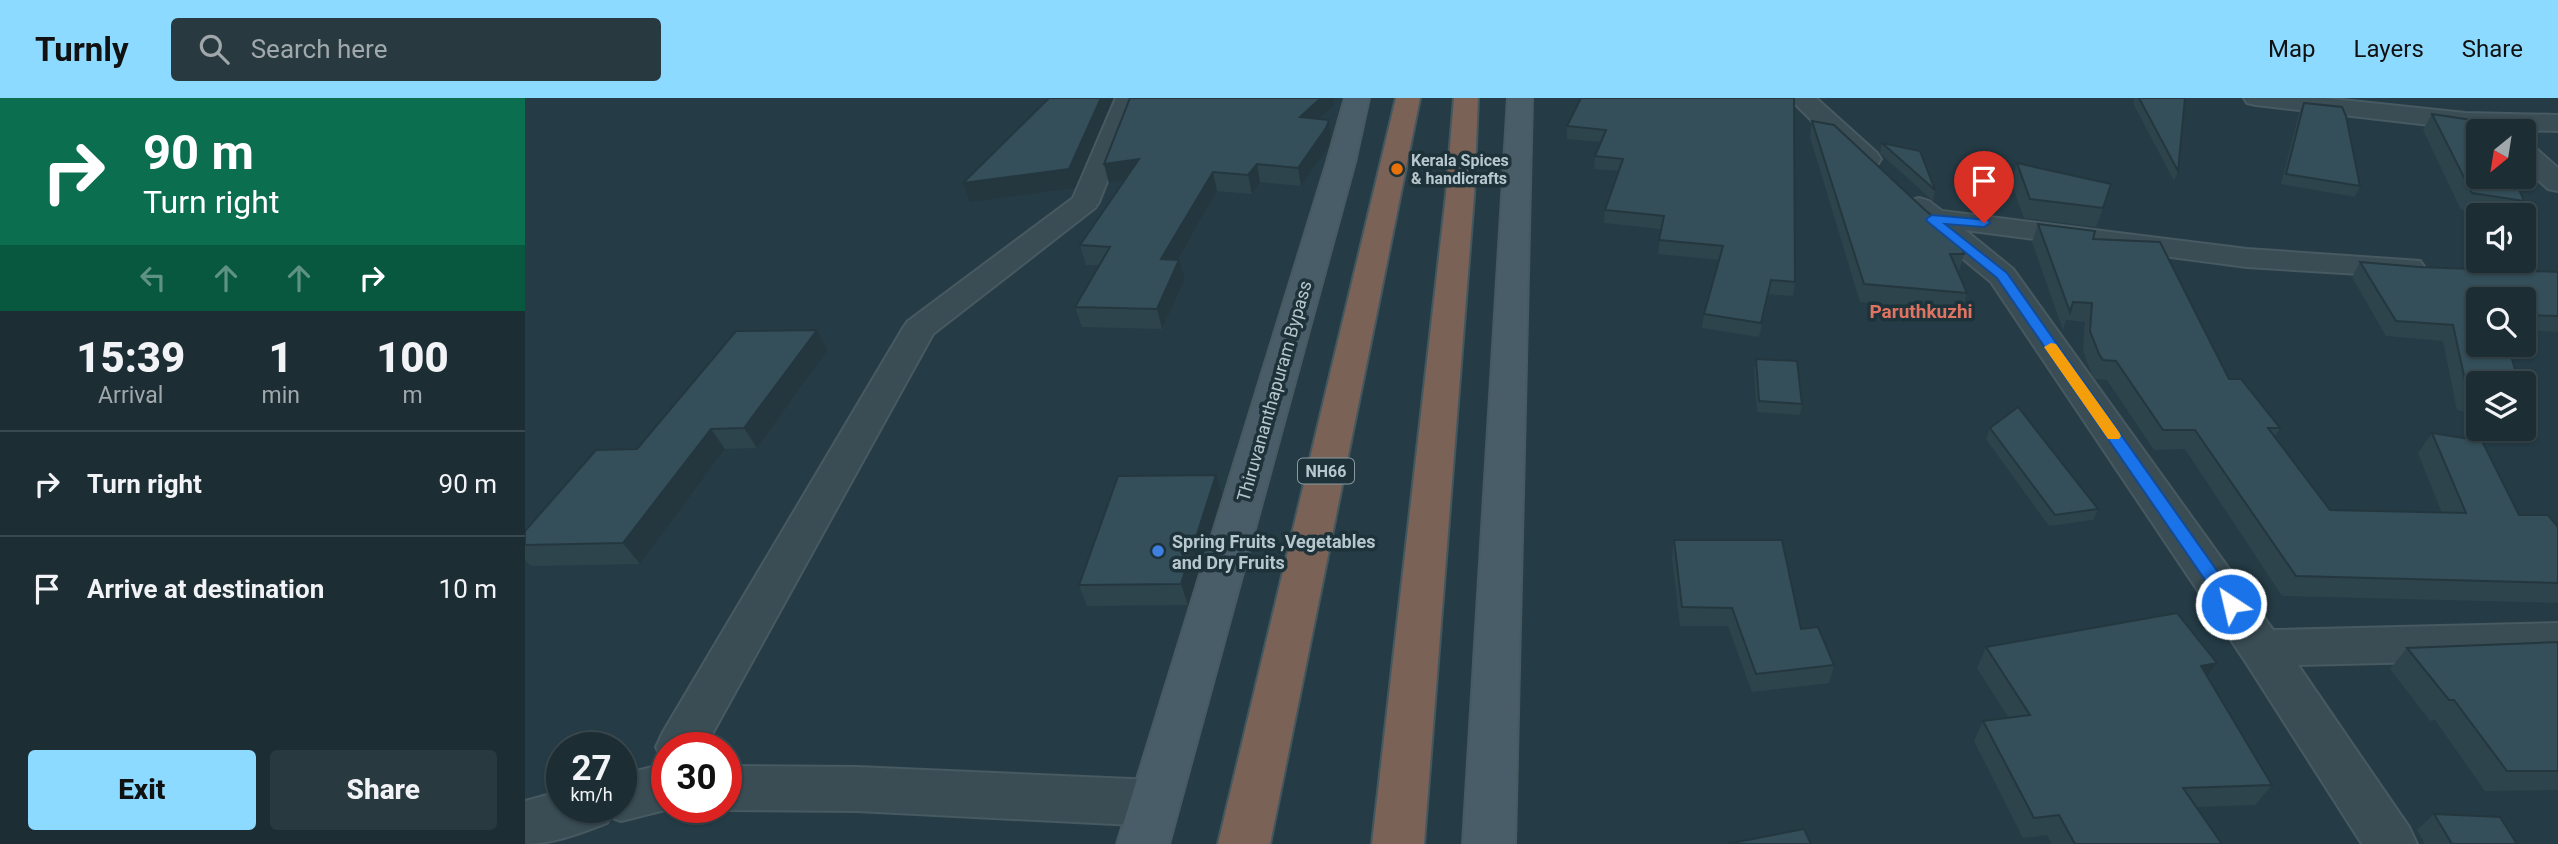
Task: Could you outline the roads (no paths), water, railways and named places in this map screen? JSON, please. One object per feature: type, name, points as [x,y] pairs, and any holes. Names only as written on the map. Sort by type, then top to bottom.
[{"type":"highway","name":"NH66","points":[[1244,844],[1408,98]]},
{"type":"highway","points":[[1398,844],[1459,209],[1466,98]]},
{"type":"street","points":[[685,732],[920,328],[1084,202],[1128,98]]},
{"type":"street","name":"Thiruvananthapuram Bypass","points":[[1149,824],[1357,98]]},
{"type":"street","points":[[1489,844],[1520,98]]},
{"type":"street","points":[[1801,98],[1932,219],[2002,276],[2261,648],[2391,844]]},
{"type":"street","points":[[2256,98],[2466,121]]},
{"type":"street","points":[[2536,124],[2558,123]]},
{"type":"street","points":[[2536,163],[2558,183]]},
{"type":"street","points":[[1932,219],[1984,223],[2247,258],[2434,269]]},
{"type":"street","points":[[2261,648],[2558,641]]},
{"type":"street","points":[[742,788],[857,789],[1149,824]]},
{"type":"street","points":[[525,825],[546,819]]},
{"type":"place","name":"Kerala Spices & handicrafts","points":[[1397,169]]},
{"type":"place","name":"Spring Fruits ,Vegetables and Dry Fruits","points":[[1158,551]]},
{"type":"district","name":"Paruthkuzhi","points":[[1921,311]]}]
